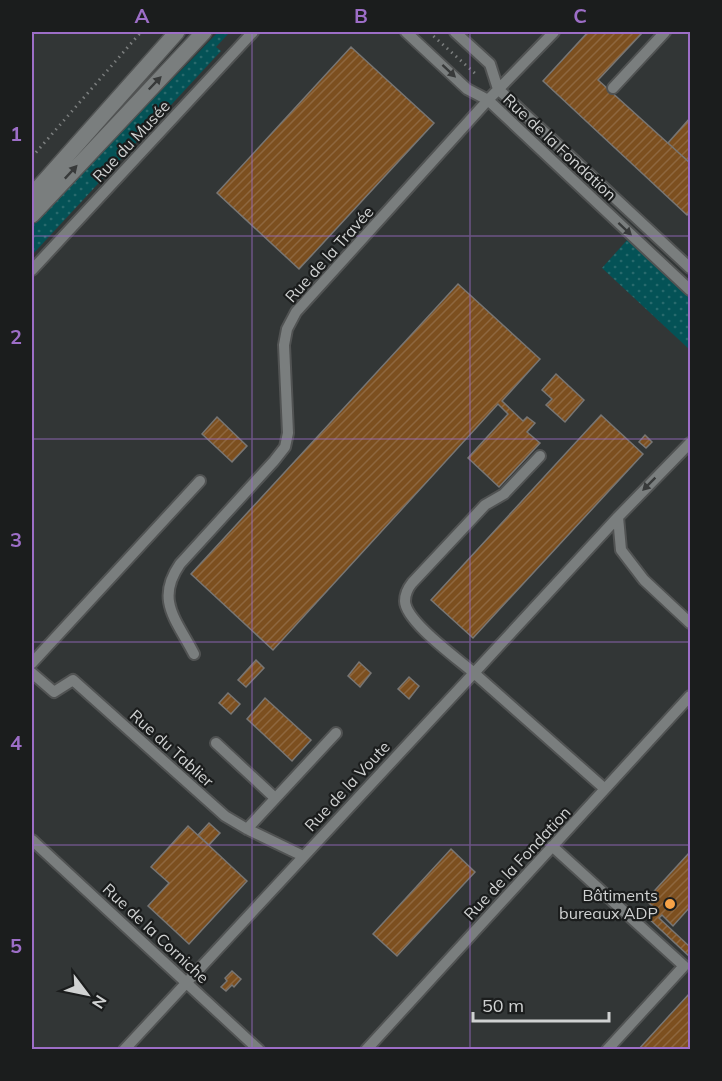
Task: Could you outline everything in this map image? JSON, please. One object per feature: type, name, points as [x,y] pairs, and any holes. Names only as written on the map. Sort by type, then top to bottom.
[{"type":"main road","points":[[32,195],[177,32]]},
{"type":"main road","points":[[32,215],[204,32]]},
{"type":"lane","name":"Rue du Musée","points":[[32,270],[253,32]]},
{"type":"lane","name":"Rue de la Fondation","points":[[406,32],[467,88],[488,100],[689,284]]},
{"type":"lane","name":"Rue de la Fondation","points":[[455,32],[490,64],[498,89],[690,268]]},
{"type":"lane","name":"Rue de la Travée","points":[[194,654],[168,603],[170,578],[285,447],[288,433],[284,345],[287,329],[296,312],[498,89],[554,32]]},
{"type":"lane","points":[[613,88],[665,32]]},
{"type":"lane","points":[[690,443],[618,517],[621,550],[644,580],[690,623]]},
{"type":"lane","points":[[540,456],[504,494],[485,505],[412,583],[407,590],[405,602],[408,611],[417,623],[605,789]]},
{"type":"lane","points":[[32,663],[200,481]]},
{"type":"lane","name":"Rue de la Voute","points":[[124,1050],[618,517]]},
{"type":"lane","name":"Rue du Tablier","points":[[32,674],[54,692],[73,680],[225,816],[303,856]]},
{"type":"lane","name":"Rue de la Fondation","points":[[366,1050],[690,696]]},
{"type":"lane","points":[[247,829],[336,733]]},
{"type":"lane","points":[[216,744],[275,798]]},
{"type":"lane","name":"Rue de la Corniche","points":[[32,840],[259,1050]]},
{"type":"lane","points":[[552,846],[684,966],[607,1050]]},
{"type":"path","points":[[32,157],[141,32]]},
{"type":"path","points":[[429,32],[478,76]]},
{"type":"shaded area","points":[[218,32],[230,32],[216,47],[221,51],[32,255],[32,223]]},
{"type":"shaded area","points":[[628,239],[690,297],[690,350],[602,268]]},
{"type":"building","points":[[588,32],[643,32],[598,80],[690,163],[690,212],[687,215],[543,81]]},
{"type":"building","points":[[351,47],[434,123],[299,269],[217,193]]},
{"type":"building","points":[[690,118],[690,163],[668,143]]},
{"type":"building","points":[[458,284],[540,359],[502,401],[523,421],[527,417],[535,423],[527,432],[540,443],[499,487],[468,458],[508,414],[498,404],[273,650],[191,574]]},
{"type":"building","points":[[556,374],[584,400],[565,422],[546,405],[552,399],[542,390]]},
{"type":"building","points":[[601,415],[643,454],[473,638],[431,600]]},
{"type":"building","points":[[217,417],[247,446],[232,462],[202,434]]},
{"type":"building","points":[[645,435],[652,442],[646,448],[639,442]]},
{"type":"building","points":[[256,660],[264,668],[246,687],[238,680]]},
{"type":"building","points":[[359,662],[371,673],[360,687],[348,676]]},
{"type":"building","points":[[409,677],[419,686],[409,699],[398,689]]},
{"type":"building","points":[[228,693],[240,704],[231,714],[219,703]]},
{"type":"building","points":[[265,698],[311,740],[292,761],[247,719]]},
{"type":"building","points":[[209,823],[220,833],[209,845],[198,835]]},
{"type":"building","points":[[188,826],[247,881],[189,944],[148,906],[169,883],[151,867]]},
{"type":"building","points":[[451,849],[475,872],[397,956],[373,934]]},
{"type":"building","name":"Bâtiments bureaux ADP","points":[[690,852],[690,907],[673,926],[662,915],[659,918],[690,947],[690,957],[646,916],[651,911],[654,914],[657,911],[646,900]]},
{"type":"building","points":[[232,971],[241,979],[234,987],[232,985],[226,991],[221,987],[227,981],[225,978]]},
{"type":"building","points":[[690,993],[689,1050],[638,1050],[668,1017]]},
{"type":"place","name":"Bâtiments bureaux ADP","points":[[670,904]]}]
